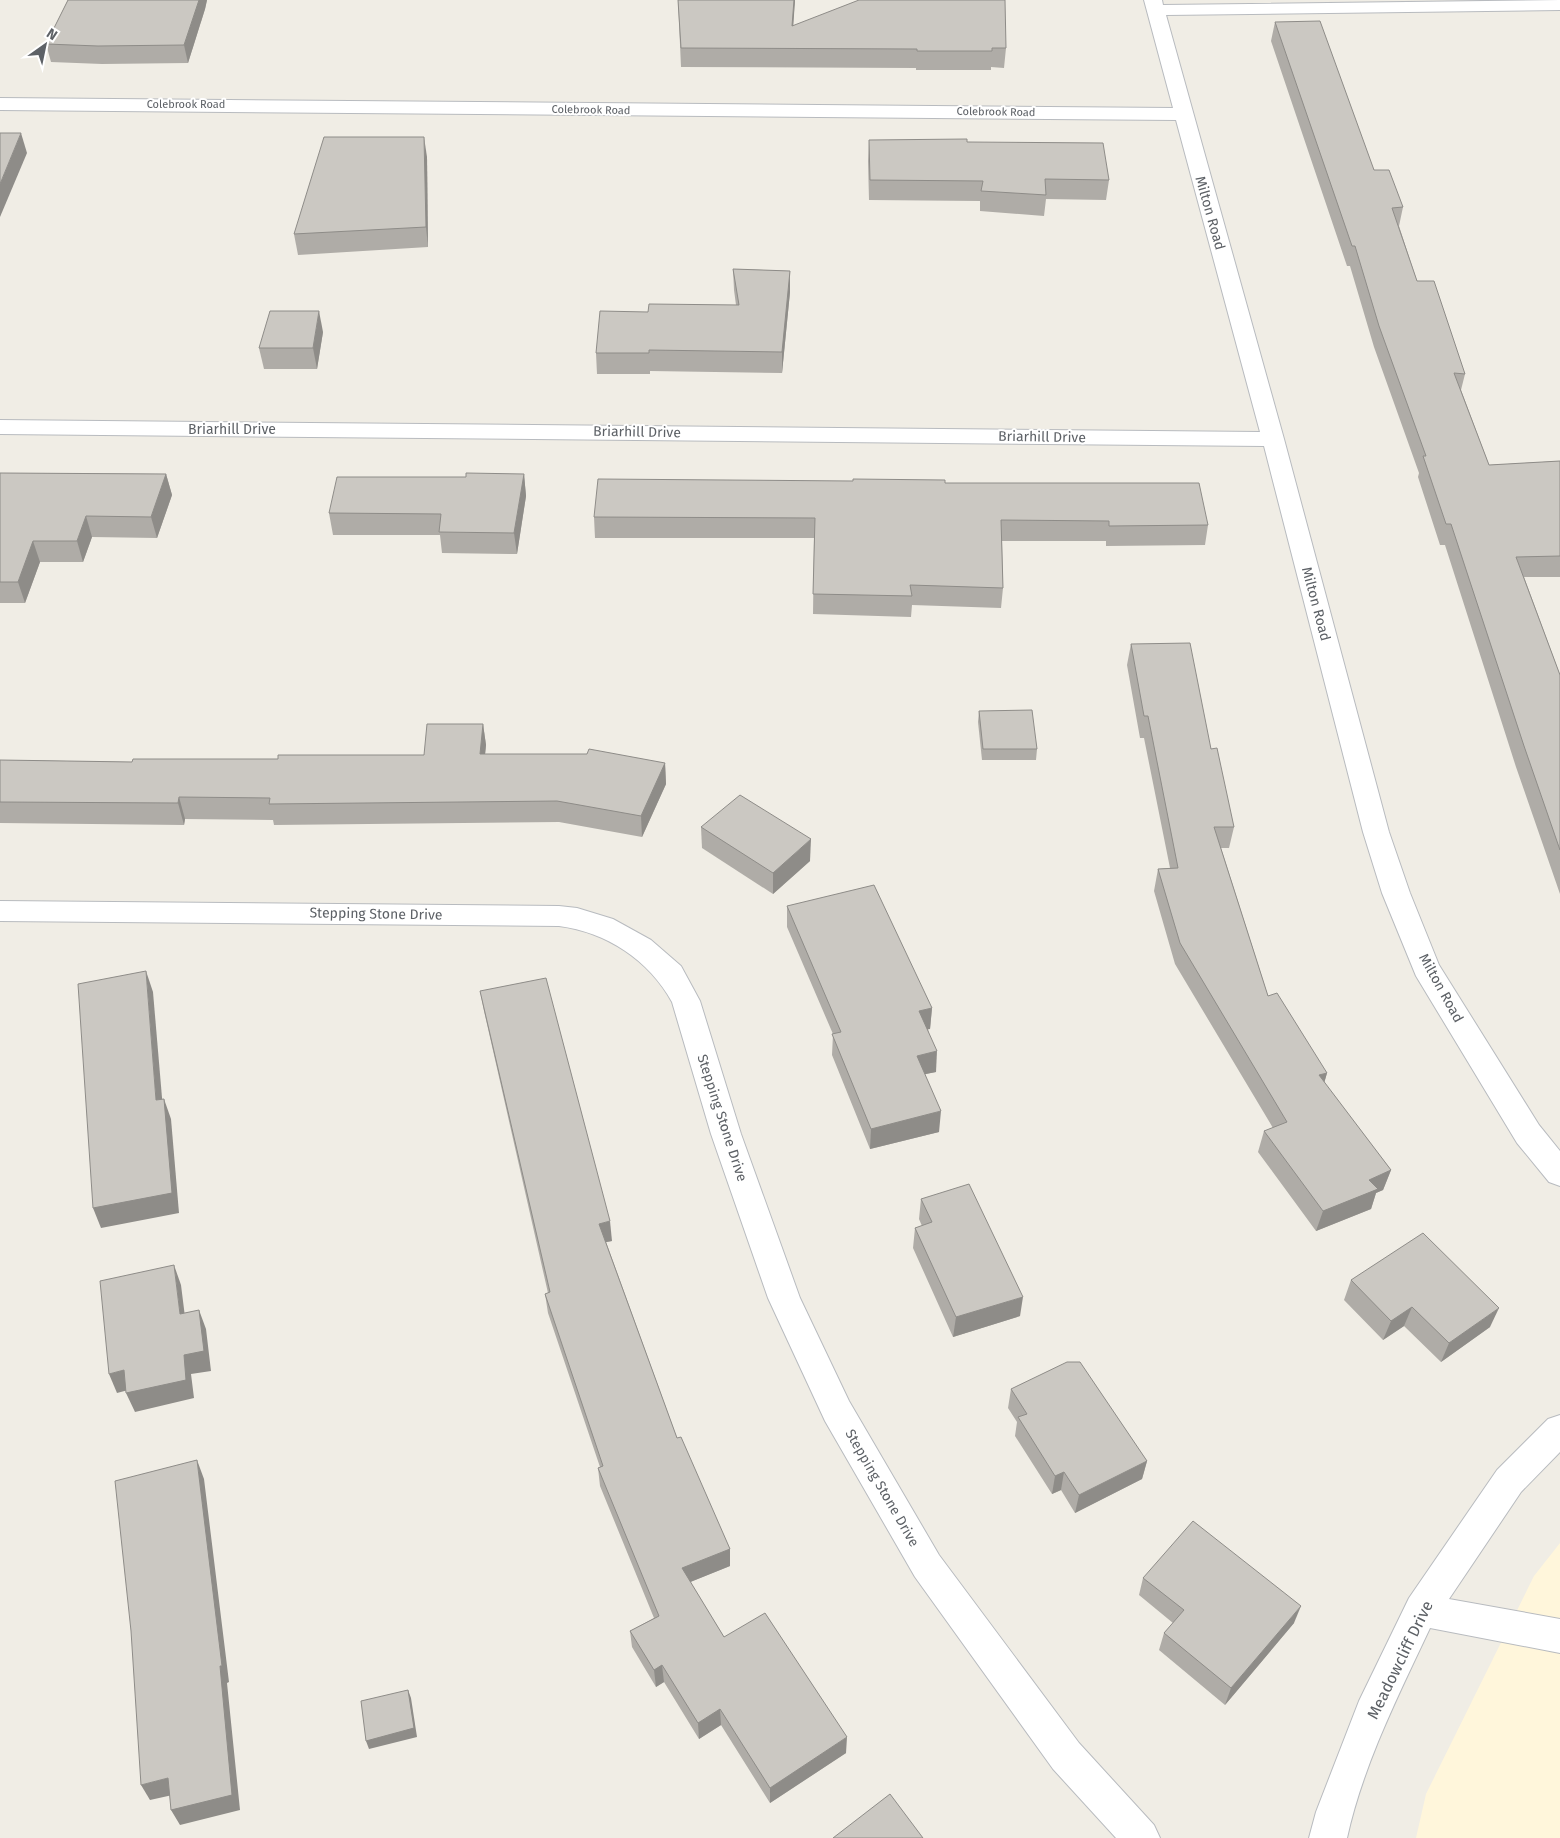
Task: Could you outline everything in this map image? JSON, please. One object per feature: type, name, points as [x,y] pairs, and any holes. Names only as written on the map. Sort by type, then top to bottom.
[{"type":"street","points":[[1154,5],[1560,5]]},
{"type":"street","name":"Milton Road","points":[[1154,5],[1273,439],[1376,832],[1396,893],[1426,968],[1528,1134],[1560,1173]]},
{"type":"street","name":"Colebrook Road","points":[[0,104],[1183,114]]},
{"type":"street","name":"Briarhill Drive","points":[[0,427],[1273,439]]},
{"type":"street","name":"Stepping Stone Drive","points":[[0,911],[559,916],[603,926],[641,947],[671,974],[686,1001],[726,1134],[784,1298],[837,1411],[927,1566],[1066,1756],[1141,1838]]},
{"type":"street","name":"Meadowcliff Drive","points":[[1328,1838],[1334,1812],[1377,1701],[1421,1610],[1509,1481],[1560,1430]]},
{"type":"street","points":[[1421,1610],[1560,1636]]},
{"type":"shaded area","points":[[1560,1543],[1560,1838],[1416,1838],[1426,1794],[1534,1576]]},
{"type":"building","points":[[68,0],[199,0],[184,45],[98,46],[46,44]]},
{"type":"building","points":[[678,0],[794,0],[792,26],[859,0],[1005,0],[1006,48],[992,48],[992,51],[917,51],[917,49],[681,48]]},
{"type":"building","points":[[1320,21],[1374,170],[1389,170],[1403,207],[1392,208],[1417,281],[1434,281],[1465,374],[1454,373],[1489,465],[1560,461],[1560,556],[1516,557],[1560,675],[1560,850],[1451,524],[1446,524],[1423,456],[1426,456],[1379,326],[1355,246],[1352,246],[1275,22]]},
{"type":"building","points":[[0,133],[21,133],[0,184]]},
{"type":"building","points":[[324,137],[424,137],[426,227],[294,234]]},
{"type":"building","points":[[967,139],[967,142],[1103,143],[1109,180],[1045,179],[1046,195],[981,191],[983,181],[870,180],[869,140]]},
{"type":"building","points":[[733,269],[790,271],[782,352],[649,350],[649,353],[596,353],[600,311],[648,312],[649,304],[739,305]]},
{"type":"building","points":[[270,311],[319,311],[313,348],[259,348]]},
{"type":"building","points":[[0,473],[166,474],[151,517],[86,516],[77,541],[33,541],[18,582],[0,582]]},
{"type":"building","points":[[466,473],[524,474],[514,533],[439,532],[441,514],[329,513],[337,477],[466,477]]},
{"type":"building","points":[[598,479],[853,481],[853,479],[945,480],[945,483],[1199,483],[1208,525],[1109,526],[1109,521],[1001,520],[1003,588],[910,585],[912,596],[813,594],[815,518],[594,517]]},
{"type":"building","points":[[1190,643],[1211,749],[1217,748],[1234,827],[1214,827],[1268,996],[1277,993],[1327,1073],[1319,1075],[1391,1170],[1369,1180],[1378,1189],[1323,1211],[1264,1131],[1287,1122],[1180,943],[1158,869],[1178,868],[1148,716],[1144,716],[1131,644]]},
{"type":"building","points":[[1032,710],[1037,749],[983,749],[979,711]]},
{"type":"building","points":[[427,724],[483,724],[480,754],[587,754],[589,749],[665,763],[641,816],[557,801],[269,804],[270,798],[179,797],[178,803],[0,802],[0,760],[132,762],[133,759],[278,759],[278,755],[424,755]]},
{"type":"building","points":[[740,795],[811,839],[773,873],[701,827]]},
{"type":"building","points":[[874,885],[932,1008],[919,1011],[937,1051],[917,1056],[941,1111],[871,1129],[832,1034],[841,1032],[787,906]]},
{"type":"building","points":[[146,971],[156,1100],[164,1099],[172,1193],[93,1208],[78,984]]},
{"type":"building","points":[[546,978],[610,1221],[599,1224],[677,1438],[681,1437],[730,1549],[682,1568],[724,1637],[765,1613],[847,1737],[770,1788],[720,1709],[698,1723],[662,1665],[654,1670],[630,1631],[659,1616],[598,1468],[603,1466],[545,1294],[550,1292],[480,991]]},
{"type":"building","points":[[969,1184],[1023,1297],[956,1317],[915,1228],[932,1222],[921,1199]]},
{"type":"building","points":[[1423,1233],[1499,1308],[1449,1343],[1412,1307],[1391,1321],[1351,1280]]},
{"type":"building","points":[[174,1265],[180,1314],[199,1310],[204,1351],[184,1355],[186,1380],[126,1393],[124,1370],[109,1374],[100,1281]]},
{"type":"building","points":[[1067,1362],[1080,1362],[1147,1461],[1079,1495],[1064,1472],[1055,1476],[1018,1417],[1027,1414],[1011,1389]]},
{"type":"building","points":[[197,1460],[222,1666],[220,1666],[232,1795],[171,1810],[168,1778],[141,1785],[131,1631],[115,1481]]},
{"type":"building","points":[[1193,1521],[1301,1606],[1231,1688],[1164,1633],[1184,1610],[1143,1578]]},
{"type":"building","points":[[408,1690],[414,1728],[366,1741],[361,1701]]},
{"type":"building","points":[[890,1794],[923,1838],[833,1838]]}]
